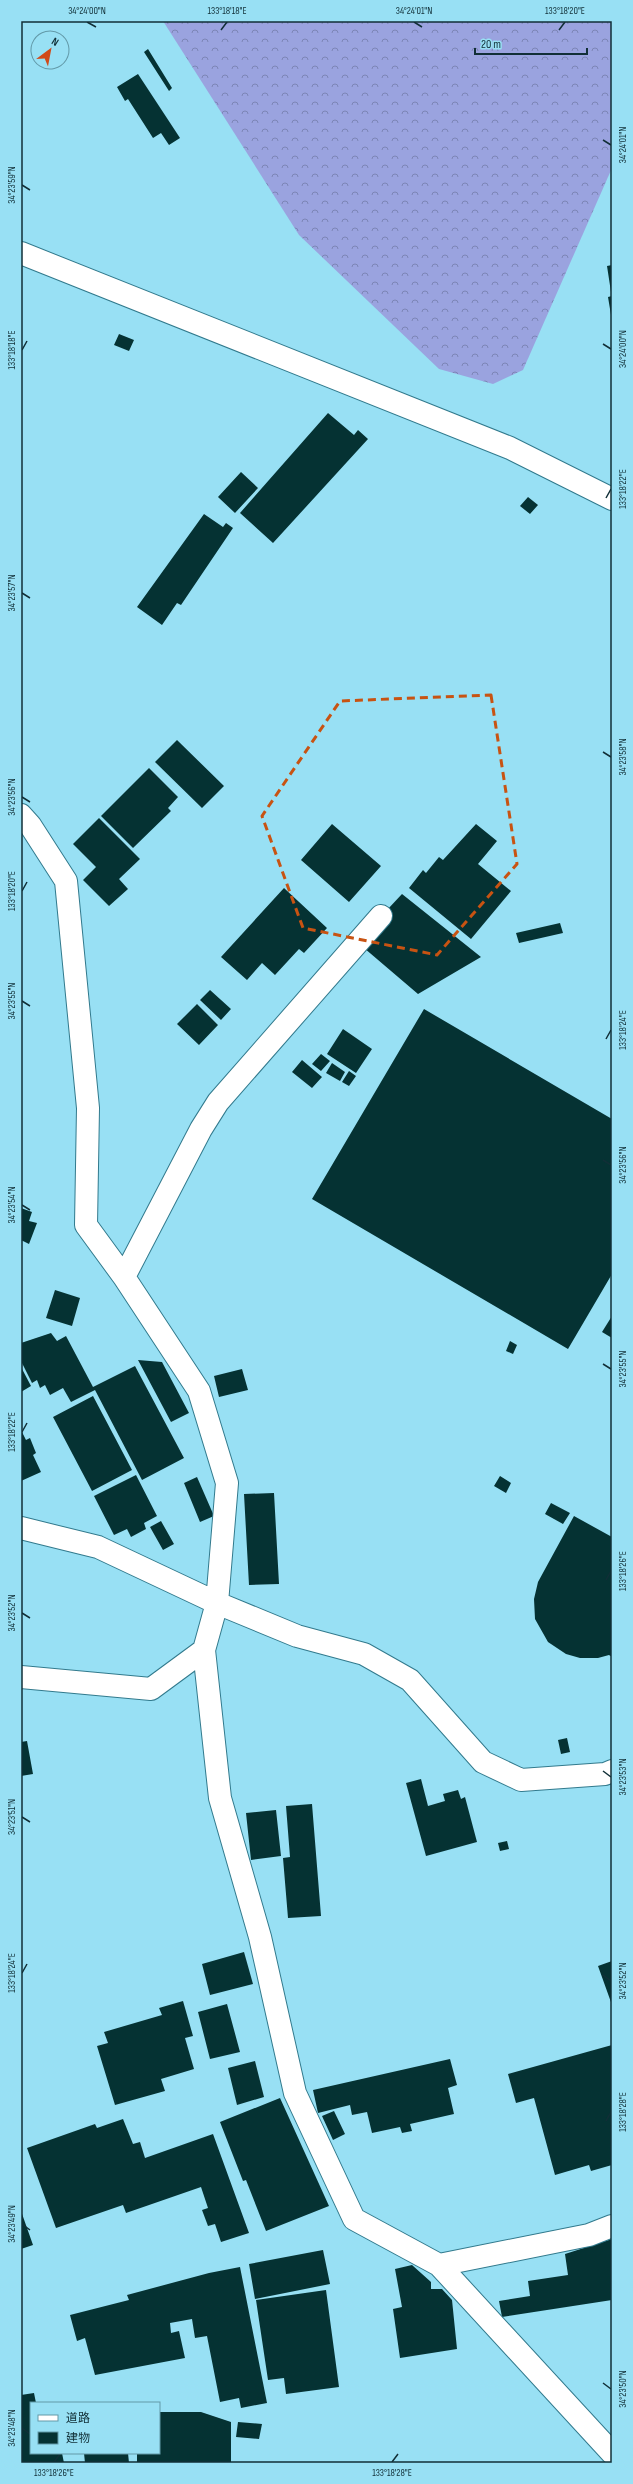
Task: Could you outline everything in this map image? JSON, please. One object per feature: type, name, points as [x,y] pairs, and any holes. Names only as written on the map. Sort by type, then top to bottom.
[{"type":"street","points":[[21,254],[510,448],[612,499]]},
{"type":"street","points":[[21,815],[30,825],[66,881],[88,1108],[86,1225],[124,1277],[199,1391],[227,1483],[217,1603],[204,1650],[220,1798],[260,1937],[295,2093],[354,2219],[439,2265],[612,2452]]},
{"type":"street","points":[[124,1277],[201,1129],[218,1102],[381,916]]},
{"type":"street","points":[[21,1528],[98,1547],[217,1603],[297,1636],[364,1654],[410,1680],[483,1762],[521,1780],[605,1774],[612,1770]]},
{"type":"street","points":[[21,1677],[151,1690],[204,1650]]},
{"type":"street","points":[[439,2265],[589,2235],[612,2226]]},
{"type":"highlighted area","points":[[491,695],[517,864],[437,955],[303,928],[262,816],[340,701]]},
{"type":"green space","points":[[163,21],[612,21],[612,168],[523,370],[493,384],[439,369],[299,235]]},
{"type":"building","points":[[148,49],[172,88],[169,91],[144,52]]},
{"type":"building","points":[[138,74],[180,138],[169,145],[161,133],[153,138],[128,99],[125,101],[117,87]]},
{"type":"building","points":[[612,265],[612,292],[611,292],[607,266]]},
{"type":"building","points":[[612,296],[612,315],[611,315],[608,297]]},
{"type":"building","points":[[119,334],[134,340],[129,351],[114,345]]},
{"type":"building","points":[[328,413],[354,435],[358,430],[368,439],[273,543],[240,513]]},
{"type":"building","points":[[241,472],[258,488],[235,513],[218,497]]},
{"type":"building","points":[[528,497],[538,505],[530,514],[520,506]]},
{"type":"building","points":[[204,514],[223,527],[226,523],[233,528],[181,605],[177,603],[162,625],[137,607]]},
{"type":"building","points":[[177,740],[224,786],[202,808],[155,762]]},
{"type":"building","points":[[149,768],[178,797],[168,808],[171,811],[133,848],[101,816]]},
{"type":"building","points":[[99,818],[140,859],[119,879],[128,889],[109,906],[83,880],[96,867],[73,844]]},
{"type":"building","points":[[332,824],[381,866],[349,902],[301,860]]},
{"type":"building","points":[[476,824],[497,841],[478,864],[511,891],[471,939],[409,888],[423,870],[426,873],[439,857],[443,860]]},
{"type":"building","points":[[284,888],[327,928],[304,953],[299,949],[275,975],[262,963],[247,980],[221,957]]},
{"type":"building","points":[[402,894],[481,957],[418,994],[357,942]]},
{"type":"building","points":[[560,923],[563,933],[519,943],[516,933]]},
{"type":"building","points":[[210,990],[231,1009],[221,1020],[200,1000]]},
{"type":"building","points":[[197,1004],[218,1025],[199,1045],[177,1024]]},
{"type":"building","points":[[424,1009],[612,1119],[612,1274],[568,1349],[312,1199]]},
{"type":"building","points":[[343,1029],[372,1049],[356,1073],[327,1054]]},
{"type":"building","points":[[321,1054],[330,1061],[321,1071],[312,1064]]},
{"type":"building","points":[[302,1060],[322,1077],[312,1088],[292,1072]]},
{"type":"building","points":[[332,1063],[345,1072],[340,1081],[326,1073]]},
{"type":"building","points":[[349,1071],[356,1076],[349,1086],[342,1082]]},
{"type":"building","points":[[21,1208],[32,1212],[29,1221],[37,1223],[29,1244],[21,1240]]},
{"type":"building","points":[[55,1290],[80,1298],[72,1326],[46,1318]]},
{"type":"building","points":[[612,1316],[612,1338],[602,1332]]},
{"type":"building","points":[[51,1333],[57,1341],[66,1336],[93,1387],[135,1366],[184,1458],[142,1480],[95,1390],[71,1402],[63,1388],[50,1395],[45,1385],[40,1388],[37,1380],[32,1383],[21,1361],[21,1343]]},
{"type":"building","points":[[510,1341],[517,1345],[513,1354],[506,1351]]},
{"type":"building","points":[[138,1360],[162,1362],[189,1413],[171,1422]]},
{"type":"building","points":[[21,1367],[31,1386],[21,1392]]},
{"type":"building","points":[[242,1369],[248,1390],[219,1397],[214,1376]]},
{"type":"building","points":[[93,1396],[132,1470],[92,1491],[53,1417]]},
{"type":"building","points":[[21,1430],[26,1440],[30,1438],[36,1453],[33,1455],[41,1472],[21,1481]]},
{"type":"building","points":[[136,1475],[157,1516],[144,1523],[146,1529],[131,1537],[127,1529],[114,1535],[94,1496]]},
{"type":"building","points":[[500,1476],[511,1483],[506,1493],[494,1486]]},
{"type":"building","points":[[197,1477],[214,1516],[200,1522],[184,1483]]},
{"type":"building","points":[[274,1493],[279,1584],[249,1585],[244,1494]]},
{"type":"building","points":[[551,1503],[570,1513],[563,1524],[545,1514]]},
{"type":"building","points":[[574,1516],[612,1537],[612,1657],[609,1655],[598,1658],[580,1658],[566,1654],[548,1642],[535,1619],[534,1599],[538,1582]]},
{"type":"building","points":[[161,1521],[174,1544],[163,1550],[150,1527]]},
{"type":"building","points":[[567,1738],[570,1752],[561,1754],[558,1740]]},
{"type":"building","points":[[27,1741],[33,1774],[21,1776],[21,1742]]},
{"type":"building","points":[[421,1779],[428,1806],[445,1801],[443,1794],[458,1790],[461,1799],[465,1797],[477,1842],[426,1856],[406,1783]]},
{"type":"building","points":[[312,1804],[321,1916],[288,1918],[283,1858],[290,1857],[286,1806]]},
{"type":"building","points":[[276,1810],[281,1856],[251,1860],[246,1813]]},
{"type":"building","points":[[507,1841],[509,1849],[500,1851],[498,1843]]},
{"type":"building","points":[[244,1952],[253,1984],[210,1995],[202,1964]]},
{"type":"building","points":[[612,1961],[612,2005],[598,1966]]},
{"type":"building","points":[[183,2001],[193,2036],[185,2038],[194,2069],[161,2079],[165,2091],[115,2105],[97,2046],[108,2043],[104,2032],[162,2015],[159,2008]]},
{"type":"building","points":[[227,2004],[240,2052],[210,2059],[198,2012]]},
{"type":"building","points":[[612,2045],[612,2165],[591,2171],[589,2165],[555,2175],[534,2098],[516,2103],[508,2074]]},
{"type":"building","points":[[450,2059],[457,2085],[448,2088],[454,2114],[410,2124],[412,2131],[402,2133],[400,2127],[372,2133],[367,2112],[352,2115],[350,2105],[318,2113],[313,2090]]},
{"type":"building","points":[[255,2061],[264,2097],[237,2105],[228,2068]]},
{"type":"building","points":[[280,2098],[329,2206],[266,2231],[246,2180],[243,2181],[220,2122]]},
{"type":"building","points":[[334,2111],[345,2134],[333,2140],[322,2116]]},
{"type":"building","points":[[123,2119],[133,2144],[140,2142],[145,2158],[213,2134],[249,2233],[221,2242],[215,2224],[208,2226],[202,2210],[208,2208],[201,2187],[126,2213],[123,2205],[56,2228],[27,2148],[95,2124],[97,2128]]},
{"type":"building","points":[[21,2211],[33,2245],[21,2249]]},
{"type":"building","points":[[612,2239],[612,2300],[502,2317],[499,2301],[530,2296],[528,2281],[568,2275],[565,2254]]},
{"type":"building","points":[[323,2250],[330,2284],[255,2299],[249,2264]]},
{"type":"building","points":[[412,2265],[431,2282],[431,2289],[442,2289],[452,2300],[457,2349],[400,2358],[393,2309],[402,2307],[395,2269]]},
{"type":"building","points":[[240,2267],[267,2403],[241,2408],[239,2398],[220,2402],[207,2336],[195,2338],[192,2319],[170,2323],[171,2333],[179,2331],[185,2358],[95,2375],[85,2338],[77,2341],[70,2315],[129,2300],[127,2295],[209,2273]]},
{"type":"building","points":[[326,2290],[339,2387],[286,2394],[284,2378],[268,2380],[256,2300]]},
{"type":"building","points":[[34,2393],[36,2402],[30,2402],[30,2454],[62,2454],[64,2463],[21,2463],[21,2395]]},
{"type":"building","points":[[160,2412],[201,2412],[231,2422],[231,2463],[137,2463],[137,2454],[160,2454]]},
{"type":"building","points":[[238,2422],[262,2424],[259,2439],[236,2437]]},
{"type":"building","points":[[84,2454],[128,2454],[129,2463],[85,2463]]}]
